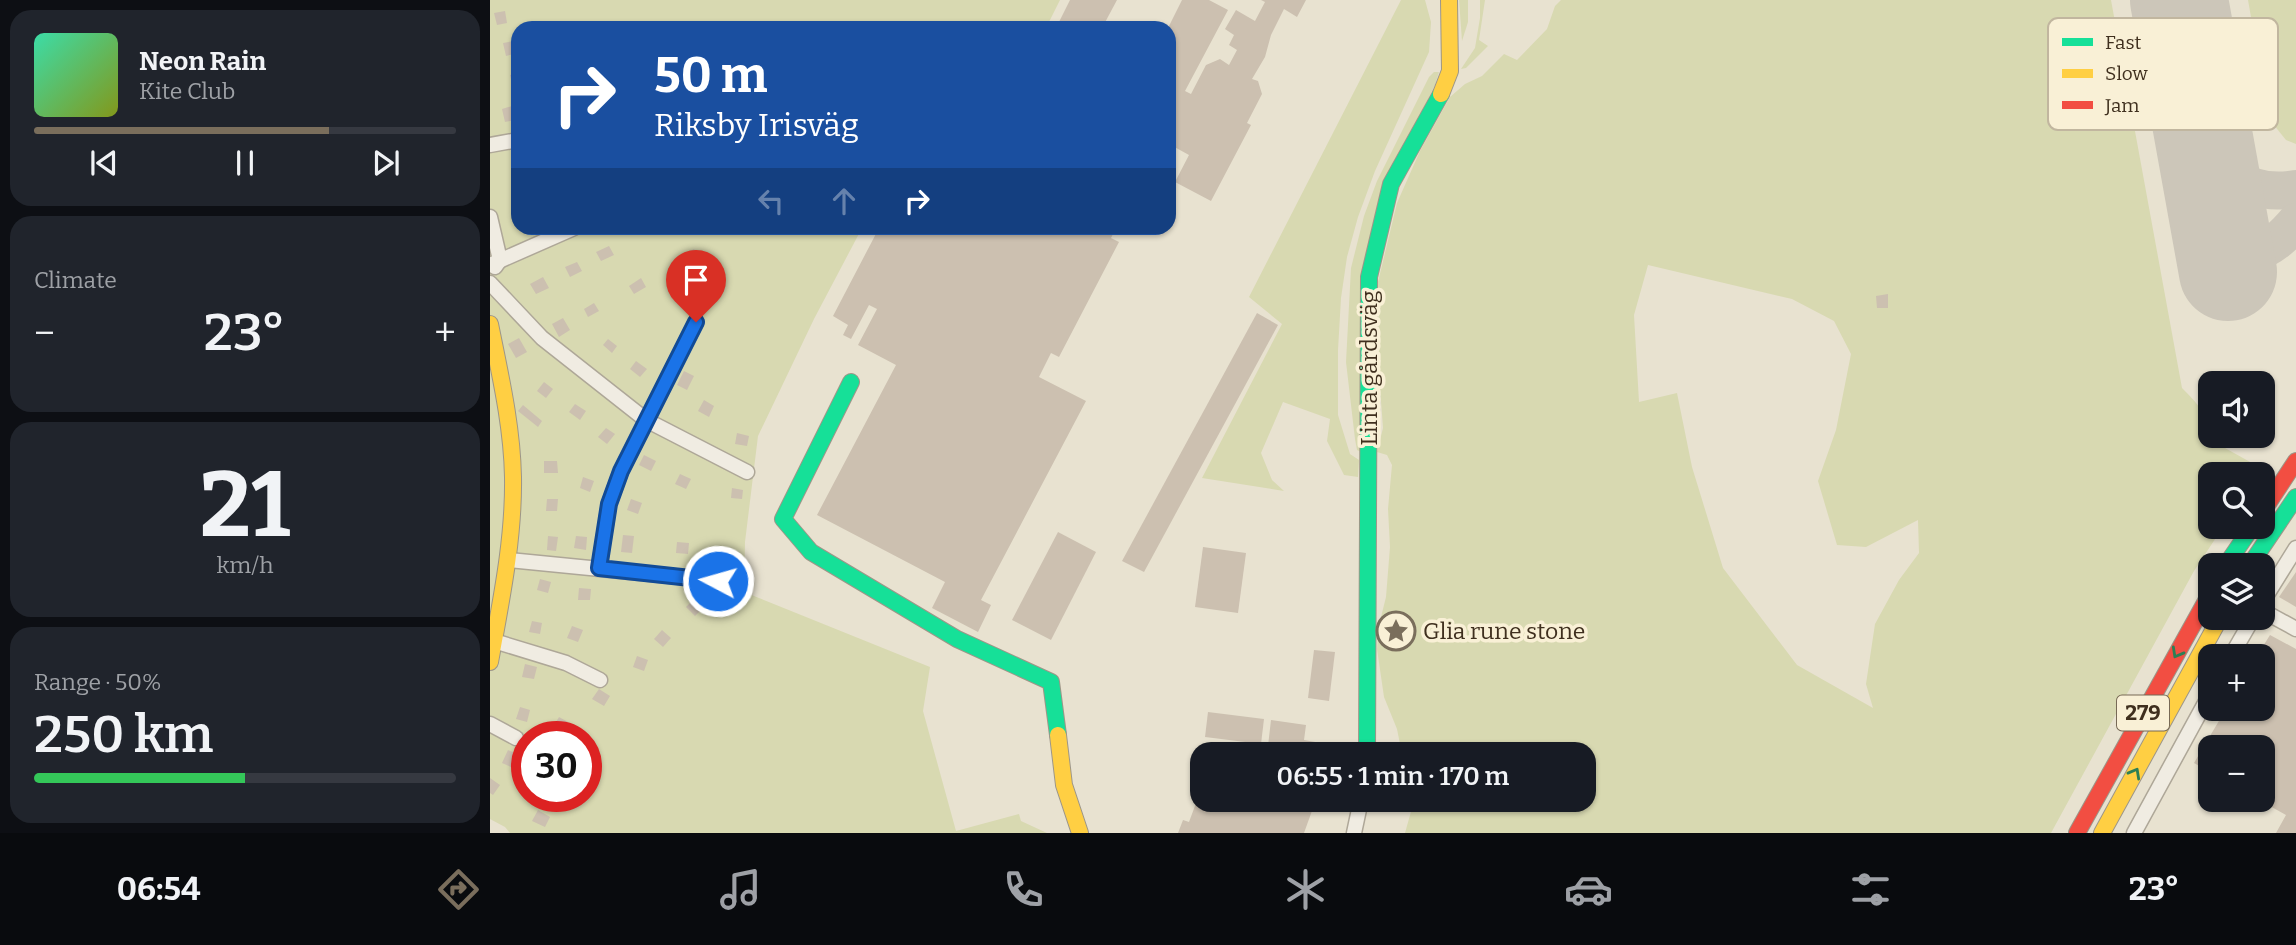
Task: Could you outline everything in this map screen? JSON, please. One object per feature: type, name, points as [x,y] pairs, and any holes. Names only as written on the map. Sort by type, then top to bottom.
[{"type":"street","name":"Linta gårdsväg","points":[[1367,742],[1369,277],[1391,184],[1438,102],[1450,71],[1449,0]]},
{"type":"street","points":[[490,145],[511,141]]},
{"type":"street","points":[[490,217],[495,262],[490,274]]},
{"type":"street","points":[[495,262],[558,235]]},
{"type":"street","points":[[490,283],[541,338],[646,420],[747,472]]},
{"type":"street","points":[[599,568],[609,504],[621,471],[696,322]]},
{"type":"street","points":[[490,324],[506,406],[513,477],[509,560],[494,612],[494,641],[490,662]]},
{"type":"street","points":[[851,382],[783,519],[810,552],[957,639],[1051,682],[1064,785],[1080,833]]},
{"type":"street","points":[[2275,493],[2296,461]]},
{"type":"street","points":[[2258,553],[2296,497]]},
{"type":"street","points":[[2275,582],[2296,548]]},
{"type":"street","points":[[509,560],[742,583]]},
{"type":"street","name":"279","points":[[2077,833],[2198,616]]},
{"type":"street","points":[[2275,618],[2296,629]]},
{"type":"street","name":"279","points":[[2102,833],[2213,630]]},
{"type":"street","points":[[494,641],[566,663],[600,680]]},
{"type":"street","points":[[2134,833],[2198,716]]},
{"type":"street","points":[[490,724],[511,734]]},
{"type":"street","points":[[1354,833],[1358,812]]},
{"type":"green space","points":[[490,0],[1060,0],[1050,21],[511,21],[511,235],[858,235],[814,319],[758,436],[745,542],[744,592],[930,667],[923,711],[956,831],[1019,814],[1021,821],[1047,833],[510,833],[490,819]]},
{"type":"green space","points":[[1401,0],[1425,0],[1431,22],[1429,52],[1375,171],[1358,217],[1347,257],[1341,298],[1338,415],[1350,454],[1359,460],[1358,477],[1344,475],[1327,441],[1330,419],[1283,402],[1261,453],[1272,480],[1284,491],[1202,478],[1282,324],[1249,297]]},
{"type":"green space","points":[[1459,0],[1468,0],[1468,22],[1462,41]]},
{"type":"green space","points":[[1480,0],[1485,0],[1479,40],[1488,46],[1466,68],[1461,69],[1475,48]]},
{"type":"green space","points":[[1561,0],[2111,0],[2114,18],[2048,18],[2048,130],[2135,130],[2182,388],[2198,405],[2198,448],[2225,448],[2250,462],[2198,462],[2198,539],[2215,539],[2206,553],[2198,553],[2198,565],[2051,833],[1405,833],[1411,812],[1596,812],[1596,742],[1400,742],[1384,697],[1377,649],[1379,625],[1386,597],[1392,465],[1387,455],[1377,452],[1383,428],[1379,375],[1378,282],[1397,203],[1420,151],[1450,97],[1465,84],[1482,76],[1504,54],[1517,60],[1547,29],[1555,6]],"holes":[[[1648,265],[1792,299],[1834,321],[1851,354],[1836,430],[1818,481],[1837,545],[1866,547],[1918,520],[1919,553],[1899,580],[1875,624],[1866,684],[1873,708],[1797,665],[1723,568],[1692,467],[1677,393],[1639,402],[1634,315]]]},
{"type":"green space","points":[[2248,0],[2296,0],[2296,144],[2286,140],[2278,130],[2278,18],[2251,18]]},
{"type":"green space","points":[[1434,72],[1439,72],[1435,85],[1384,188],[1361,452],[1357,450],[1355,439],[1346,362],[1351,268],[1364,216],[1377,181],[1429,77]]},
{"type":"building","points":[[1070,0],[1117,0],[1106,21],[1060,21]]},
{"type":"building","points":[[1182,0],[1209,0],[1228,10],[1185,91],[1191,94],[1206,65],[1220,59],[1229,65],[1237,50],[1229,45],[1234,35],[1225,29],[1236,10],[1255,21],[1265,2],[1261,0],[1306,0],[1297,17],[1284,9],[1271,35],[1265,57],[1252,79],[1258,81],[1262,94],[1247,123],[1251,125],[1211,201],[1176,183],[1189,155],[1176,148],[1176,21],[1172,21]]},
{"type":"building","points":[[505,11],[507,23],[497,25],[494,13]]},
{"type":"building","points":[[511,42],[511,55],[506,56],[503,43]]},
{"type":"building","points":[[511,106],[511,121],[505,122],[502,109]]},
{"type":"building","points":[[875,235],[1112,235],[1111,238],[1119,242],[1059,357],[1051,353],[1039,377],[1086,401],[981,600],[991,605],[978,632],[932,608],[945,582],[817,515],[896,365],[858,345],[877,309],[869,305],[851,339],[843,335],[848,325],[833,316]]},
{"type":"building","points":[[609,246],[614,255],[601,261],[596,252]]},
{"type":"building","points":[[694,249],[701,262],[691,267],[684,255]]},
{"type":"building","points":[[577,262],[582,271],[570,277],[565,267]]},
{"type":"building","points":[[543,277],[549,288],[536,294],[530,284]]},
{"type":"building","points":[[641,278],[646,287],[634,294],[629,286]]},
{"type":"building","points":[[1888,294],[1888,308],[1877,308],[1876,296]]},
{"type":"building","points":[[594,303],[599,311],[588,317],[584,309]]},
{"type":"building","points":[[1257,313],[1278,325],[1144,572],[1122,561]]},
{"type":"building","points":[[563,318],[570,330],[559,337],[552,324]]},
{"type":"building","points":[[519,338],[527,352],[516,358],[508,344]]},
{"type":"building","points":[[608,339],[617,346],[612,353],[603,345]]},
{"type":"building","points":[[636,361],[647,369],[640,377],[630,369]]},
{"type":"building","points":[[684,371],[694,376],[687,390],[677,385]]},
{"type":"building","points":[[544,382],[553,389],[546,398],[537,391]]},
{"type":"building","points":[[704,400],[714,406],[709,417],[698,411]]},
{"type":"building","points":[[575,404],[586,411],[580,420],[569,412]]},
{"type":"building","points":[[523,405],[542,421],[538,427],[518,411]]},
{"type":"building","points":[[606,428],[615,434],[607,444],[598,437]]},
{"type":"building","points":[[737,433],[749,436],[747,446],[735,444]]},
{"type":"building","points":[[644,455],[656,461],[651,471],[639,465]]},
{"type":"building","points":[[544,461],[557,461],[558,473],[544,473]]},
{"type":"building","points":[[680,474],[691,479],[686,489],[675,484]]},
{"type":"building","points":[[583,477],[594,481],[590,492],[580,488]]},
{"type":"building","points":[[732,488],[743,490],[742,499],[731,498]]},
{"type":"building","points":[[547,499],[558,499],[557,511],[546,511]]},
{"type":"building","points":[[631,499],[642,503],[638,514],[627,510]]},
{"type":"building","points":[[1058,532],[1096,552],[1051,640],[1012,620]]},
{"type":"building","points":[[623,535],[634,536],[632,553],[621,552]]},
{"type":"building","points":[[548,536],[558,537],[556,551],[547,550]]},
{"type":"building","points":[[576,536],[587,537],[586,550],[574,548]]},
{"type":"building","points":[[677,542],[689,543],[688,554],[676,553]]},
{"type":"building","points":[[1203,547],[1246,553],[1238,613],[1195,607]]},
{"type":"building","points":[[727,555],[738,556],[736,568],[726,567]]},
{"type":"building","points":[[2296,572],[2296,607],[2279,597]]},
{"type":"building","points":[[540,579],[551,582],[548,593],[537,590]]},
{"type":"building","points":[[579,588],[591,589],[590,600],[578,600]]},
{"type":"building","points":[[694,599],[703,608],[695,616],[686,607]]},
{"type":"building","points":[[532,621],[542,623],[540,634],[529,632]]},
{"type":"building","points":[[572,626],[583,630],[578,642],[567,638]]},
{"type":"building","points":[[662,630],[671,638],[663,647],[654,639]]},
{"type":"building","points":[[2270,635],[2296,649],[2296,833],[2276,833],[2286,815],[2275,809],[2275,735],[2211,735],[2219,721],[2275,721],[2275,644],[2264,644]]},
{"type":"building","points":[[1314,650],[1335,652],[1329,701],[1308,698]]},
{"type":"building","points":[[637,656],[648,660],[644,671],[633,667]]},
{"type":"building","points":[[525,664],[537,667],[534,679],[522,677]]},
{"type":"building","points":[[599,689],[610,696],[604,706],[592,699]]},
{"type":"building","points":[[520,707],[530,710],[527,721],[516,719]]},
{"type":"building","points":[[1208,712],[1264,719],[1261,742],[1205,737]]},
{"type":"building","points":[[1271,720],[1306,725],[1304,740],[1315,742],[1268,742]]},
{"type":"building","points":[[508,750],[511,751],[511,767],[502,763]]},
{"type":"building","points":[[490,778],[500,785],[493,795],[490,793]]},
{"type":"building","points":[[537,812],[550,817],[545,827],[532,821]]},
{"type":"building","points":[[1193,812],[1312,812],[1304,833],[1178,833],[1183,820],[1189,822]]},
{"type":"taxiway","points":[[2204,130],[2224,166],[2246,184],[2277,191],[2296,189]]},
{"type":"taxiway","points":[[2220,229],[2227,243],[2236,251],[2246,254],[2256,252],[2278,240],[2296,222]]},
{"type":"runway","points":[[2179,0],[2182,18]]},
{"type":"runway","points":[[2202,130],[2228,272]]},
{"type":"traffic: fast","points":[[1367,742],[1369,277],[1391,184],[1441,94]]},
{"type":"traffic: fast","points":[[851,382],[783,519],[811,552],[957,639],[1051,682],[1058,735]]},
{"type":"traffic: fast","points":[[2258,553],[2296,497]]},
{"type":"traffic: fast","points":[[2234,553],[2244,539]]},
{"type":"traffic: slow","points":[[1441,94],[1450,71],[1449,0]]},
{"type":"traffic: slow","points":[[490,324],[508,419],[513,477],[509,547],[490,662]]},
{"type":"traffic: slow","points":[[2102,833],[2213,630]]},
{"type":"traffic: slow","points":[[1058,735],[1064,785],[1080,833]]},
{"type":"traffic: jam","points":[[2275,493],[2296,461]]},
{"type":"traffic: jam","points":[[2077,833],[2198,616]]},
{"type":"place","name":"Glia rune stone","points":[[1396,631]]},
{"type":"route","points":[[696,322],[621,471],[609,504],[599,568],[718,581]]}]
